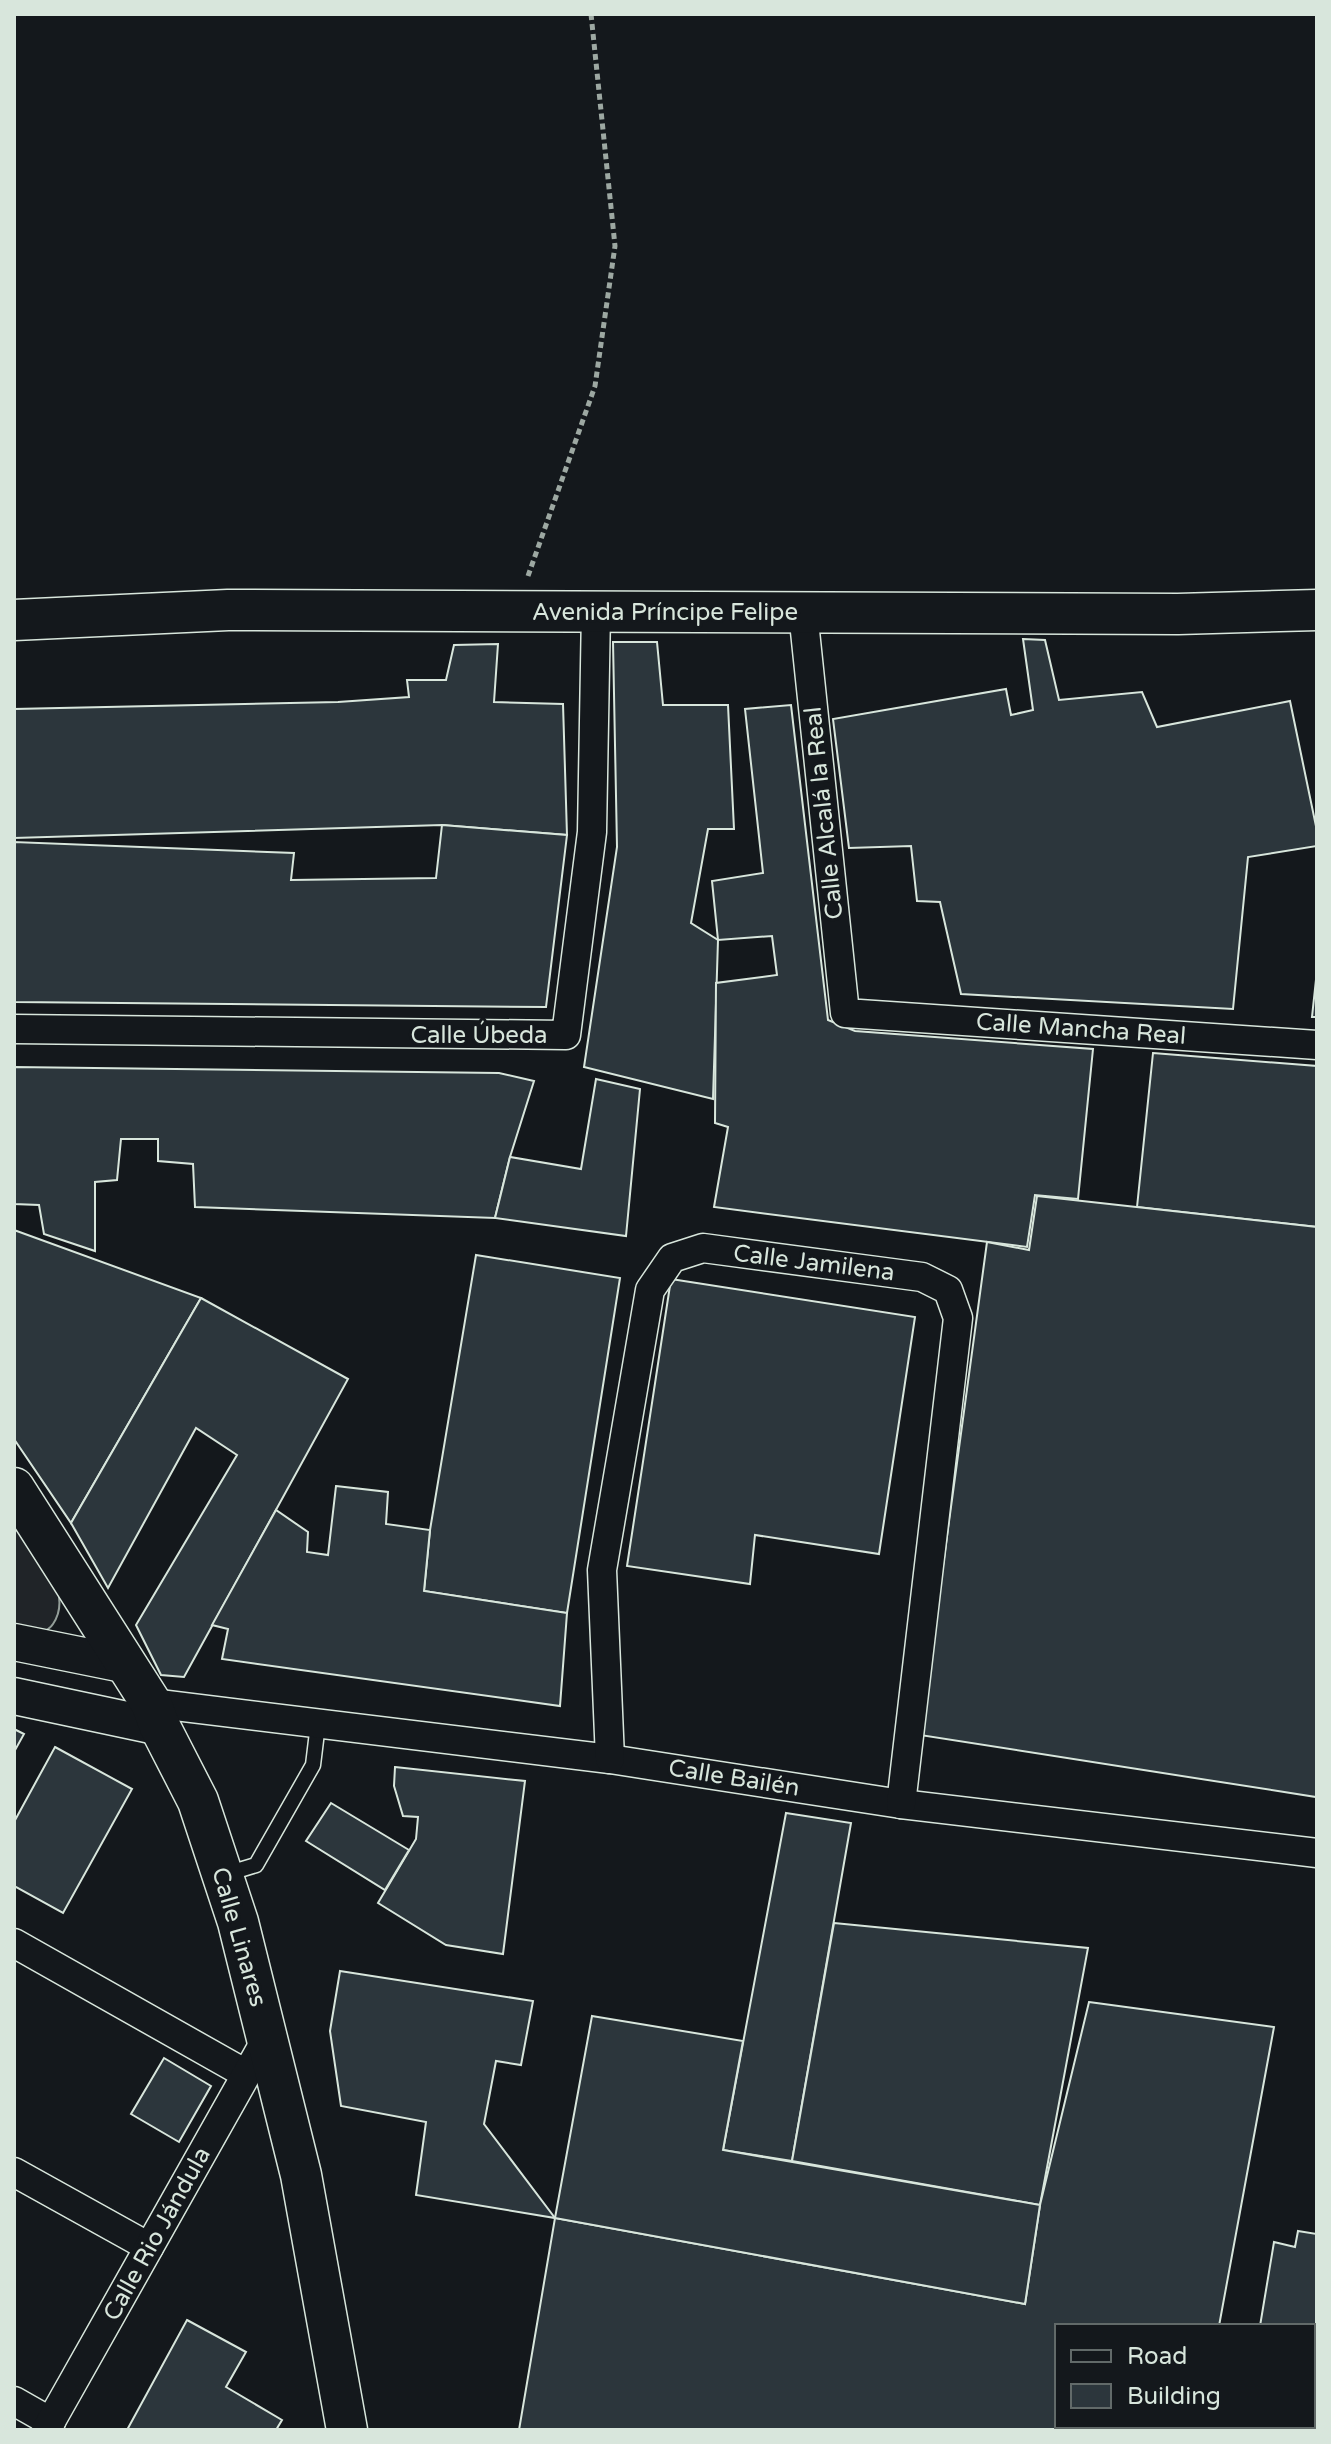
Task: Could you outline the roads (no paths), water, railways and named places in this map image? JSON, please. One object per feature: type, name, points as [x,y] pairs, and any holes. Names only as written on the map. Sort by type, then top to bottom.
[{"type":"main road","name":"Avenida Príncipe Felipe","points":[[14,620],[228,610],[1178,614],[1317,610]]},
{"type":"main road","name":"Calle Linares","points":[[14,1488],[128,1665],[198,1801],[238,1922],[301,2175],[347,2430]]},
{"type":"street","name":"Calle Úbeda","points":[[14,1029],[566,1035],[592,832],[596,611]]},
{"type":"street","name":"Calle Alcalá la Real","points":[[803,612],[845,1013]]},
{"type":"street","name":"Calle Mancha Real","points":[[845,1013],[1317,1045]]},
{"type":"street","name":"Calle Jamilena","points":[[610,1759],[602,1570],[650,1290],[672,1258],[703,1248],[922,1277],[948,1290],[958,1318],[901,1804]]},
{"type":"street","points":[[14,1642],[128,1665]]},
{"type":"street","points":[[14,1696],[156,1715]]},
{"type":"street","name":"Calle Bailén","points":[[156,1715],[318,1724],[610,1759],[901,1804],[1317,1853]]},
{"type":"street","points":[[14,1943],[246,2074]]},
{"type":"street","name":"Calle Rio Jándula","points":[[48,2426],[267,2038]]},
{"type":"street","points":[[14,2172],[149,2247]]},
{"type":"street","points":[[14,2401],[48,2426]]},
{"type":"lane","points":[[223,1875],[256,1865],[313,1765],[318,1724]]}]
